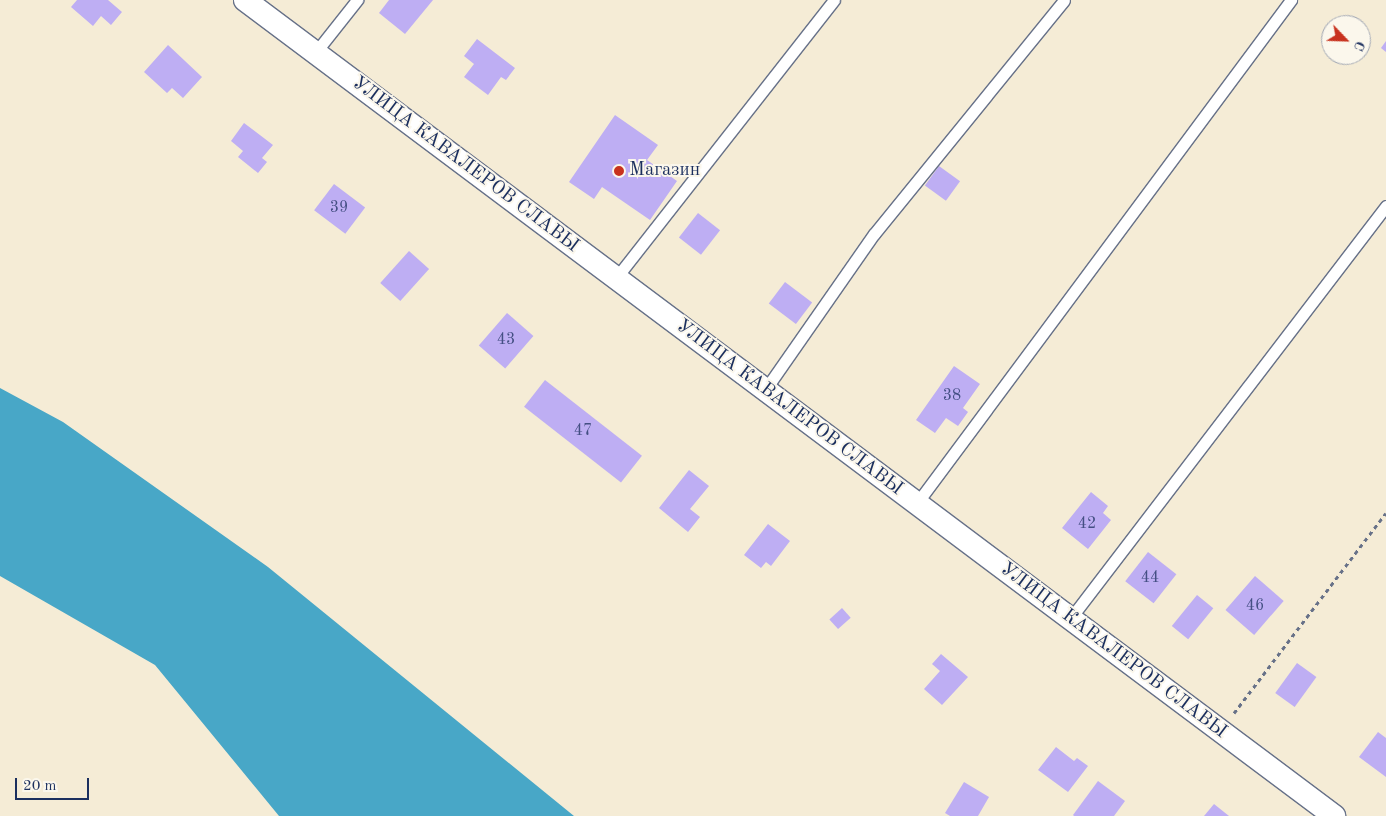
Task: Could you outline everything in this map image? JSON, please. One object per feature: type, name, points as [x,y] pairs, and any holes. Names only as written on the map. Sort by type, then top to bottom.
[{"type":"street","name":"УЛИЦА КАВАЛЕРОВ СЛАВЫ","points":[[245,0],[1334,816]]},
{"type":"lane","points":[[316,53],[357,0]]},
{"type":"lane","points":[[616,278],[834,0]]},
{"type":"lane","points":[[765,390],[874,234],[1064,0]]},
{"type":"lane","points":[[917,503],[1291,0]]},
{"type":"lane","points":[[1070,619],[1386,206]]},
{"type":"path","points":[[1220,731],[1386,512]]},
{"type":"water","points":[[0,388],[63,422],[268,567],[574,816],[279,816],[155,665],[0,576]]},
{"type":"building","points":[[77,0],[108,0],[122,12],[111,25],[101,16],[93,26],[71,7]]},
{"type":"building","points":[[389,0],[433,0],[405,34],[379,13]]},
{"type":"building","points":[[477,39],[515,68],[506,80],[501,77],[488,95],[464,77],[474,64],[464,56]]},
{"type":"building","points":[[1386,41],[1386,52],[1381,48]]},
{"type":"building","points":[[168,45],[202,77],[183,98],[172,88],[167,93],[144,72]]},
{"type":"building","name":"Магазин","points":[[615,115],[658,145],[647,160],[677,181],[650,220],[602,187],[594,199],[569,182]]},
{"type":"building","points":[[244,123],[273,145],[262,158],[267,162],[258,173],[238,157],[243,151],[231,141]]},
{"type":"building","points":[[939,166],[960,181],[946,201],[925,185]]},
{"type":"building","points":[[334,184],[365,207],[345,234],[314,210]]},
{"type":"building","points":[[698,213],[720,230],[701,255],[679,237]]},
{"type":"building","points":[[409,251],[429,269],[400,301],[380,283]]},
{"type":"building","points":[[785,282],[812,302],[796,324],[769,304]]},
{"type":"building","points":[[507,313],[533,336],[505,368],[479,345]]},
{"type":"building","points":[[954,366],[980,384],[963,408],[968,412],[958,426],[946,418],[935,433],[916,420]]},
{"type":"building","points":[[545,380],[642,456],[621,483],[524,407]]},
{"type":"building","points":[[689,470],[709,486],[690,509],[700,517],[688,532],[659,508]]},
{"type":"building","points":[[1091,492],[1108,506],[1103,513],[1111,520],[1088,549],[1062,528]]},
{"type":"building","points":[[768,524],[790,541],[771,566],[766,562],[761,568],[744,555]]},
{"type":"building","points":[[1148,552],[1176,574],[1154,603],[1125,581]]},
{"type":"building","points":[[1255,576],[1284,601],[1254,635],[1225,610]]},
{"type":"building","points":[[1197,595],[1213,608],[1188,639],[1172,626]]},
{"type":"building","points":[[842,608],[851,618],[838,629],[829,619]]},
{"type":"building","points":[[941,654],[968,677],[942,705],[924,689],[940,671],[932,664]]},
{"type":"building","points":[[1297,663],[1316,677],[1295,707],[1275,693]]},
{"type":"building","points":[[1378,732],[1386,738],[1386,777],[1359,757]]},
{"type":"building","points":[[1056,747],[1074,761],[1077,758],[1088,766],[1068,792],[1038,770]]},
{"type":"building","points":[[1098,781],[1125,801],[1114,816],[1074,816],[1073,815]]},
{"type":"building","points":[[964,782],[989,797],[978,816],[950,816],[945,813]]},
{"type":"building","points":[[1214,804],[1229,816],[1204,816]]},
{"type":"place","name":"Магазин","points":[[619,171]]}]
